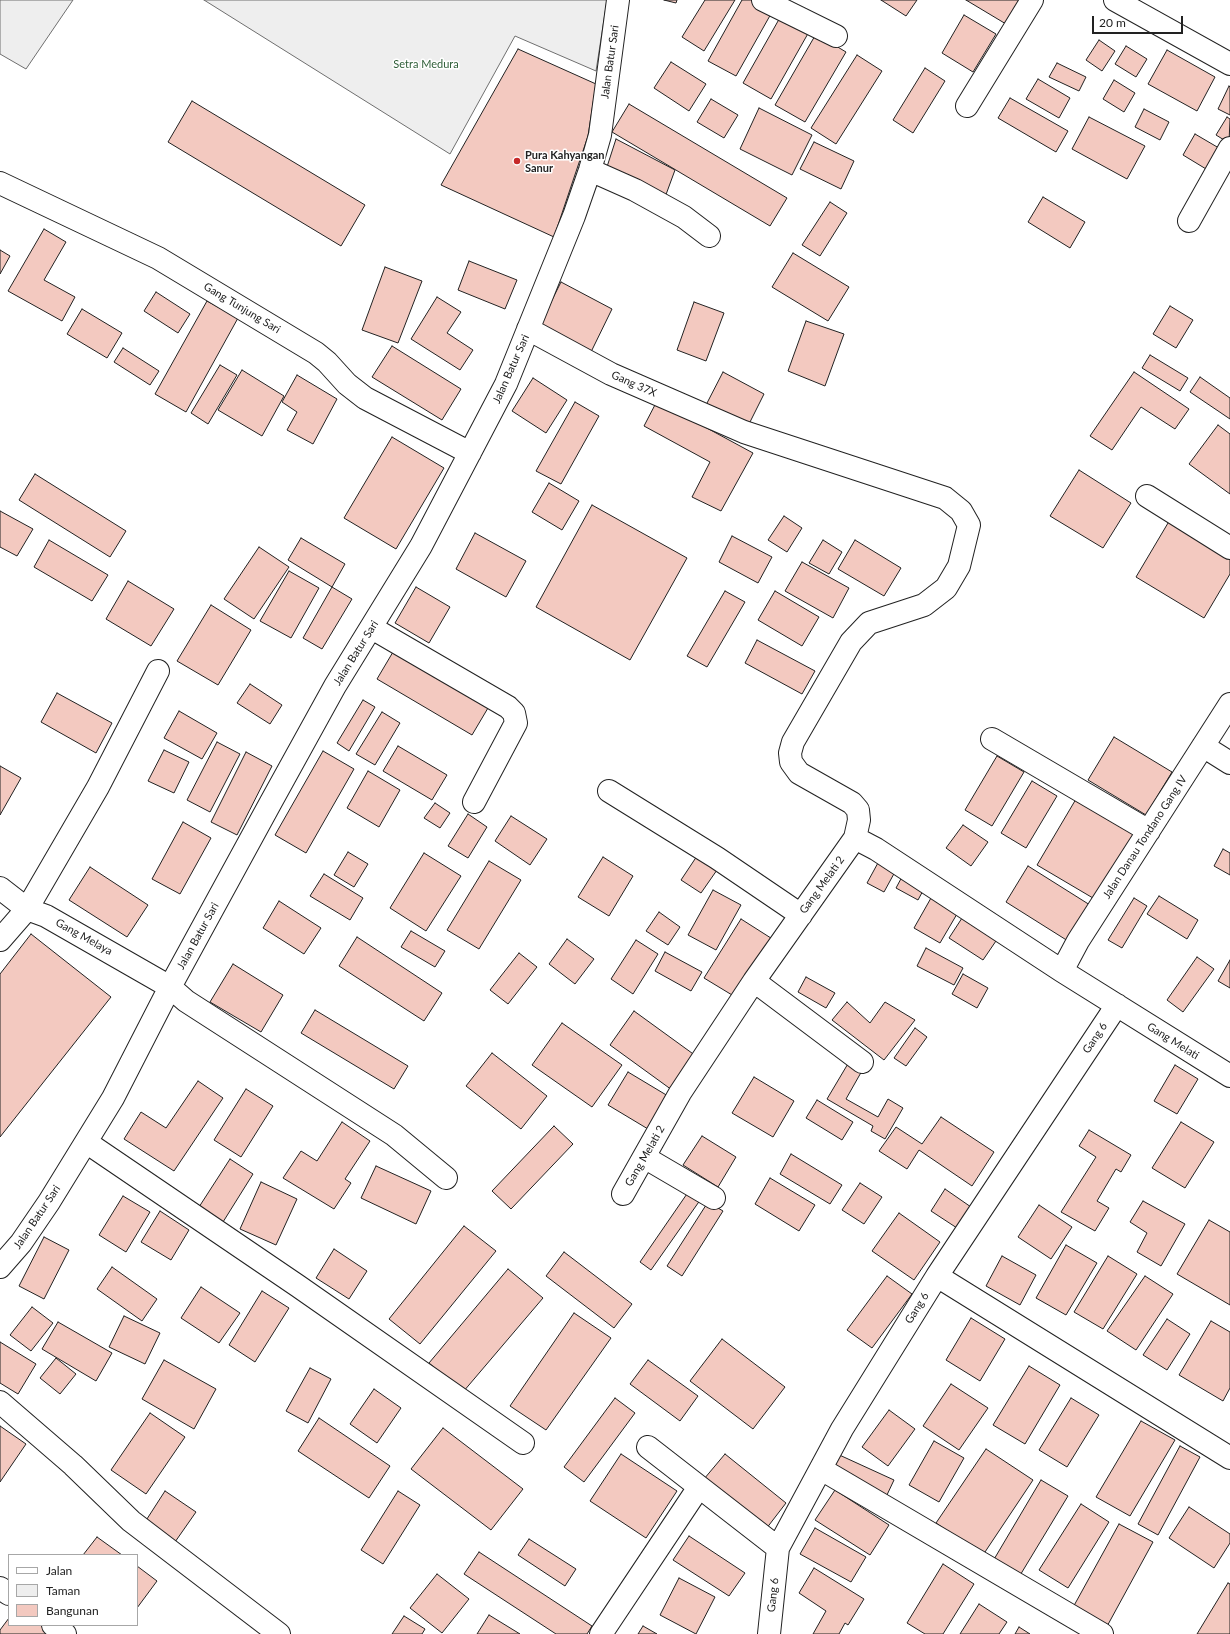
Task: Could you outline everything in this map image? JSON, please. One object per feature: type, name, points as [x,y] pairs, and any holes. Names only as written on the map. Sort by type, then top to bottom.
[{"type":"street","name":"Jalan Batur Sari","points":[[0,1267],[21,1243],[113,1098],[170,987],[328,699],[422,546],[506,384],[574,216],[590,170],[600,135],[618,0]]},
{"type":"street","points":[[763,0],[836,36]]},
{"type":"street","points":[[967,106],[1032,0]]},
{"type":"street","points":[[1115,0],[1230,64]]},
{"type":"street","points":[[1189,221],[1230,148]]},
{"type":"street","points":[[590,170],[635,190],[679,214],[709,236]]},
{"type":"street","name":"Gang Tunjung Sari","points":[[0,184],[158,258],[316,353],[327,362],[347,384],[365,398],[470,453]]},
{"type":"street","name":"Gang 37X","points":[[528,329],[611,374],[744,432],[945,498],[961,511],[969,525],[959,566],[946,588],[924,604],[869,623],[851,642],[794,742],[790,753],[791,762],[799,773],[852,803],[858,810],[859,820],[856,838]]},
{"type":"street","points":[[1147,496],[1230,548]]},
{"type":"street","points":[[372,628],[508,707],[514,713],[516,723],[474,802]]},
{"type":"street","points":[[0,940],[27,909],[98,787],[158,672]]},
{"type":"street","name":"Jalan Danau Tondano Gang IV","points":[[1062,971],[1078,941],[1230,704]]},
{"type":"street","points":[[992,738],[1149,831]]},
{"type":"street","points":[[1202,746],[1230,763]]},
{"type":"street","points":[[609,791],[717,858],[801,915]]},
{"type":"street","points":[[856,838],[876,848],[1062,971],[1117,1005]]},
{"type":"street","name":"Gang Melati 2","points":[[623,1194],[680,1093],[754,981],[856,838]]},
{"type":"street","name":"Gang Melaya","points":[[0,888],[27,909],[46,916],[170,987],[186,1001],[394,1135],[446,1178]]},
{"type":"street","points":[[754,981],[862,1062]]},
{"type":"street","name":"Gang Melati","points":[[1117,1005],[1230,1076]]},
{"type":"street","name":"Gang 6","points":[[769,1634],[778,1548],[842,1429],[937,1276],[1117,1005]]},
{"type":"street","points":[[86,1142],[298,1286],[523,1443]]},
{"type":"street","points":[[644,1157],[714,1198]]},
{"type":"street","points":[[937,1276],[1230,1458]]},
{"type":"street","points":[[0,1402],[73,1465],[131,1521],[280,1634]]},
{"type":"street","points":[[648,1447],[778,1548]]},
{"type":"street","points":[[821,1468],[1102,1634]]},
{"type":"street","points":[[601,1634],[700,1487]]},
{"type":"street","points":[[54,1626],[65,1634]]},
{"type":"green space","points":[[0,0],[73,0],[26,69],[0,54]]},
{"type":"green space","name":"Setra Medura","points":[[204,0],[607,0],[596,71],[515,36],[450,154]]},
{"type":"building","points":[[664,0],[677,0],[676,3]]},
{"type":"building","points":[[705,0],[735,0],[704,51],[682,37]]},
{"type":"building","points":[[742,0],[751,0],[772,12],[736,76],[708,61]]},
{"type":"building","points":[[881,0],[917,0],[906,16]]},
{"type":"building","points":[[966,0],[1028,0],[1011,27]]},
{"type":"building","points":[[782,14],[810,30],[771,99],[743,83]]},
{"type":"building","points":[[964,15],[996,34],[973,72],[942,53]]},
{"type":"building","points":[[816,34],[846,52],[805,122],[775,105]]},
{"type":"building","points":[[1099,40],[1115,51],[1102,71],[1086,60]]},
{"type":"building","points":[[1126,46],[1147,59],[1136,77],[1115,64]]},
{"type":"building","name":"Pura Kahyangan Sanur","points":[[518,49],[596,84],[588,136],[554,237],[441,185]]},
{"type":"building","points":[[1167,50],[1215,77],[1197,111],[1148,84]]},
{"type":"building","points":[[857,55],[882,71],[836,144],[811,128]]},
{"type":"building","points":[[671,62],[706,84],[689,111],[654,88]]},
{"type":"building","points":[[1057,63],[1086,77],[1079,91],[1049,77]]},
{"type":"building","points":[[925,68],[945,81],[913,133],[893,120]]},
{"type":"building","points":[[1038,79],[1070,98],[1059,118],[1026,99]]},
{"type":"building","points":[[1114,80],[1135,93],[1124,112],[1103,99]]},
{"type":"building","points":[[1229,86],[1230,87],[1230,115],[1218,109]]},
{"type":"building","points":[[1010,98],[1068,131],[1056,152],[998,118]]},
{"type":"building","points":[[711,99],[738,115],[724,138],[697,122]]},
{"type":"building","points":[[192,101],[365,205],[341,246],[168,142]]},
{"type":"building","points":[[629,104],[787,198],[770,226],[612,132]]},
{"type":"building","points":[[759,108],[812,135],[792,175],[740,149]]},
{"type":"building","points":[[1144,109],[1169,122],[1160,140],[1135,127]]},
{"type":"building","points":[[1089,117],[1145,146],[1127,179],[1072,149]]},
{"type":"building","points":[[1227,117],[1230,119],[1229,143],[1216,135]]},
{"type":"building","points":[[1195,134],[1224,151],[1211,172],[1183,155]]},
{"type":"building","points":[[616,139],[675,170],[664,200],[605,173]]},
{"type":"building","points":[[814,142],[854,161],[841,189],[800,169]]},
{"type":"building","points":[[1043,197],[1085,222],[1070,248],[1028,222]]},
{"type":"building","points":[[830,202],[847,213],[820,256],[802,245]]},
{"type":"building","points":[[44,229],[66,242],[44,280],[75,297],[62,321],[8,291]]},
{"type":"building","points":[[0,250],[10,256],[0,274]]},
{"type":"building","points":[[793,253],[849,287],[828,321],[772,287]]},
{"type":"building","points":[[469,261],[517,280],[505,309],[458,290]]},
{"type":"building","points":[[385,267],[422,281],[398,343],[362,330]]},
{"type":"building","points":[[561,282],[612,309],[591,352],[539,326]]},
{"type":"building","points":[[156,292],[190,314],[178,333],[144,311]]},
{"type":"building","points":[[437,297],[461,312],[447,333],[473,350],[460,370],[411,339]]},
{"type":"building","points":[[207,301],[238,318],[186,412],[155,394]]},
{"type":"building","points":[[694,302],[724,313],[706,361],[677,350]]},
{"type":"building","points":[[1170,306],[1193,320],[1176,348],[1153,334]]},
{"type":"building","points":[[82,309],[122,333],[107,358],[67,334]]},
{"type":"building","points":[[806,321],[844,334],[825,386],[788,371]]},
{"type":"building","points":[[392,346],[461,389],[442,420],[372,377]]},
{"type":"building","points":[[123,348],[159,371],[150,385],[114,362]]},
{"type":"building","points":[[1150,355],[1188,378],[1180,391],[1142,368]]},
{"type":"building","points":[[220,365],[237,375],[208,424],[191,413]]},
{"type":"building","points":[[242,370],[284,396],[262,436],[218,410]]},
{"type":"building","points":[[723,372],[764,394],[748,426],[706,405]]},
{"type":"building","points":[[1134,372],[1189,409],[1175,429],[1141,407],[1112,450],[1090,436]]},
{"type":"building","points":[[297,375],[337,399],[313,444],[287,430],[297,412],[282,402]]},
{"type":"building","points":[[1200,377],[1230,398],[1230,419],[1190,392]]},
{"type":"building","points":[[533,378],[567,400],[546,433],[512,411]]},
{"type":"building","points":[[657,401],[753,453],[721,511],[692,497],[710,462],[644,426]]},
{"type":"building","points":[[575,402],[599,416],[561,484],[536,471]]},
{"type":"building","points":[[1218,425],[1230,434],[1230,494],[1189,464]]},
{"type":"building","points":[[392,437],[444,468],[396,549],[344,518]]},
{"type":"building","points":[[1079,470],[1131,503],[1103,548],[1050,516]]},
{"type":"building","points":[[35,474],[126,531],[110,557],[19,500]]},
{"type":"building","points":[[549,483],[579,501],[562,530],[532,512]]},
{"type":"building","points":[[592,505],[687,558],[630,660],[536,607]]},
{"type":"building","points":[[0,511],[33,529],[17,556],[0,547]]},
{"type":"building","points":[[784,516],[802,528],[787,552],[768,540]]},
{"type":"building","points":[[1171,518],[1230,553],[1230,574],[1204,618],[1136,577]]},
{"type":"building","points":[[475,533],[526,561],[506,597],[456,569]]},
{"type":"building","points":[[732,536],[772,557],[758,583],[719,562]]},
{"type":"building","points":[[301,538],[345,564],[332,587],[288,560]]},
{"type":"building","points":[[49,540],[108,575],[92,601],[34,567]]},
{"type":"building","points":[[823,540],[842,552],[829,574],[809,563]]},
{"type":"building","points":[[855,540],[901,568],[884,596],[838,569]]},
{"type":"building","points":[[259,547],[289,567],[254,619],[224,599]]},
{"type":"building","points":[[802,562],[849,588],[833,618],[785,591]]},
{"type":"building","points":[[289,571],[319,588],[291,638],[260,621]]},
{"type":"building","points":[[128,581],[174,609],[151,646],[106,619]]},
{"type":"building","points":[[332,587],[352,599],[322,649],[303,638]]},
{"type":"building","points":[[416,587],[450,607],[429,643],[395,623]]},
{"type":"building","points":[[725,591],[745,602],[707,667],[687,656]]},
{"type":"building","points":[[775,591],[819,617],[802,646],[758,620]]},
{"type":"building","points":[[211,605],[251,630],[218,685],[177,661]]},
{"type":"building","points":[[757,640],[815,671],[802,694],[745,663]]},
{"type":"building","points":[[393,652],[488,708],[472,735],[377,679]]},
{"type":"building","points":[[250,684],[282,705],[270,724],[237,703]]},
{"type":"building","points":[[57,693],[112,723],[96,753],[41,722]]},
{"type":"building","points":[[363,700],[375,707],[349,751],[337,743]]},
{"type":"building","points":[[179,711],[217,733],[202,759],[164,738]]},
{"type":"building","points":[[382,712],[400,723],[375,765],[356,754]]},
{"type":"building","points":[[1114,737],[1172,772],[1146,815],[1088,780]]},
{"type":"building","points":[[217,742],[240,754],[210,812],[187,800]]},
{"type":"building","points":[[398,746],[447,775],[432,800],[383,771]]},
{"type":"building","points":[[164,750],[189,762],[174,793],[148,781]]},
{"type":"building","points":[[323,751],[354,769],[306,853],[275,835]]},
{"type":"building","points":[[246,752],[272,766],[237,835],[211,822]]},
{"type":"building","points":[[997,756],[1024,772],[992,826],[965,810]]},
{"type":"building","points":[[0,766],[21,778],[0,815]]},
{"type":"building","points":[[368,771],[400,790],[379,827],[347,808]]},
{"type":"building","points":[[1032,781],[1057,796],[1026,848],[1001,833]]},
{"type":"building","points":[[1079,794],[1140,831],[1098,901],[1037,865]]},
{"type":"building","points":[[435,803],[450,813],[440,828],[424,818]]},
{"type":"building","points":[[468,814],[487,827],[468,858],[448,846]]},
{"type":"building","points":[[511,816],[547,839],[530,865],[495,841]]},
{"type":"building","points":[[183,822],[211,838],[180,894],[152,879]]},
{"type":"building","points":[[963,825],[988,842],[971,866],[946,848]]},
{"type":"building","points":[[1223,849],[1230,853],[1230,875],[1214,866]]},
{"type":"building","points":[[348,852],[368,864],[354,887],[334,875]]},
{"type":"building","points":[[424,853],[461,876],[426,931],[390,908]]},
{"type":"building","points":[[697,856],[717,870],[701,893],[681,880]]},
{"type":"building","points":[[603,857],[633,876],[609,916],[578,897]]},
{"type":"building","points":[[489,861],[521,880],[479,949],[447,930]]},
{"type":"building","points":[[879,861],[896,870],[884,892],[867,883]]},
{"type":"building","points":[[1028,866],[1090,905],[1068,941],[1006,902]]},
{"type":"building","points":[[90,867],[148,905],[127,937],[69,900]]},
{"type":"building","points":[[324,874],[363,898],[350,920],[310,896]]},
{"type":"building","points":[[903,875],[925,887],[918,900],[896,888]]},
{"type":"building","points":[[713,890],[741,905],[716,950],[688,935]]},
{"type":"building","points":[[1159,896],[1198,920],[1187,939],[1147,914]]},
{"type":"building","points":[[931,898],[957,914],[940,943],[914,928]]},
{"type":"building","points":[[1134,898],[1147,906],[1122,948],[1108,940]]},
{"type":"building","points":[[279,901],[321,928],[304,954],[263,928]]},
{"type":"building","points":[[659,912],[680,927],[668,945],[646,931]]},
{"type":"building","points":[[964,915],[998,938],[983,960],[949,938]]},
{"type":"building","points":[[741,919],[774,940],[737,998],[704,978]]},
{"type":"building","points":[[411,931],[445,951],[435,967],[401,947]]},
{"type":"building","points":[[31,934],[111,997],[0,1137],[0,974]]},
{"type":"building","points":[[357,937],[442,993],[424,1021],[339,966]]},
{"type":"building","points":[[567,939],[594,959],[575,984],[549,964]]},
{"type":"building","points":[[636,940],[658,954],[633,994],[611,979]]},
{"type":"building","points":[[926,948],[963,968],[954,985],[917,966]]},
{"type":"building","points":[[665,952],[702,972],[691,991],[655,971]]},
{"type":"building","points":[[519,953],[537,967],[508,1004],[490,990]]},
{"type":"building","points":[[1197,957],[1214,969],[1183,1012],[1167,1000]]},
{"type":"building","points":[[1230,960],[1230,988],[1218,981]]},
{"type":"building","points":[[233,964],[283,995],[261,1032],[210,1002]]},
{"type":"building","points":[[963,974],[988,988],[977,1008],[952,994]]},
{"type":"building","points":[[806,977],[835,993],[826,1008],[798,992]]},
{"type":"building","points":[[847,1002],[870,1023],[885,1002],[915,1020],[884,1060],[832,1020]]},
{"type":"building","points":[[315,1010],[408,1066],[394,1089],[301,1033]]},
{"type":"building","points":[[634,1011],[696,1056],[672,1090],[610,1045]]},
{"type":"building","points":[[562,1023],[622,1065],[592,1107],[532,1065]]},
{"type":"building","points":[[915,1028],[927,1037],[906,1066],[894,1058]]},
{"type":"building","points":[[492,1053],[547,1096],[521,1129],[466,1086]]},
{"type":"building","points":[[849,1062],[863,1069],[846,1099],[878,1117],[888,1099],[903,1108],[885,1139],[871,1131],[873,1126],[827,1099]]},
{"type":"building","points":[[1175,1065],[1198,1079],[1177,1114],[1154,1101]]},
{"type":"building","points":[[628,1072],[668,1096],[648,1129],[608,1105]]},
{"type":"building","points":[[754,1077],[794,1101],[773,1137],[732,1113]]},
{"type":"building","points":[[198,1081],[223,1098],[174,1171],[124,1139],[141,1112],[166,1128]]},
{"type":"building","points":[[246,1089],[273,1106],[241,1157],[214,1140]]},
{"type":"building","points":[[817,1100],[853,1122],[842,1140],[806,1118]]},
{"type":"building","points":[[941,1117],[994,1152],[972,1186],[919,1150],[907,1169],[879,1151],[896,1127],[922,1144]]},
{"type":"building","points":[[342,1122],[370,1141],[345,1179],[351,1183],[334,1209],[283,1178],[301,1151],[317,1161]]},
{"type":"building","points":[[1181,1122],[1214,1142],[1185,1188],[1152,1168]]},
{"type":"building","points":[[554,1126],[573,1144],[511,1209],[492,1191]]},
{"type":"building","points":[[1089,1130],[1131,1155],[1121,1172],[1116,1169],[1097,1201],[1109,1208],[1095,1231],[1061,1212],[1096,1157],[1079,1146]]},
{"type":"building","points":[[702,1136],[736,1157],[718,1187],[683,1165]]},
{"type":"building","points":[[791,1154],[842,1185],[830,1204],[780,1174]]},
{"type":"building","points":[[230,1159],[253,1174],[223,1222],[199,1207]]},
{"type":"building","points":[[376,1166],[431,1191],[416,1224],[361,1198]]},
{"type":"building","points":[[770,1178],[815,1205],[799,1231],[755,1204]]},
{"type":"building","points":[[261,1182],[297,1199],[276,1245],[240,1229]]},
{"type":"building","points":[[860,1183],[882,1197],[864,1224],[842,1210]]},
{"type":"building","points":[[691,1188],[703,1196],[651,1270],[640,1262]]},
{"type":"building","points":[[945,1189],[971,1207],[957,1228],[931,1211]]},
{"type":"building","points":[[123,1196],[150,1212],[126,1252],[99,1235]]},
{"type":"building","points":[[1143,1201],[1185,1224],[1161,1266],[1137,1252],[1147,1233],[1130,1222]]},
{"type":"building","points":[[708,1202],[723,1211],[682,1276],[667,1266]]},
{"type":"building","points":[[1039,1205],[1072,1227],[1051,1259],[1018,1237]]},
{"type":"building","points":[[160,1211],[189,1230],[171,1260],[141,1242]]},
{"type":"building","points":[[899,1213],[940,1242],[914,1280],[872,1251]]},
{"type":"building","points":[[1209,1220],[1230,1232],[1230,1305],[1177,1274]]},
{"type":"building","points":[[464,1226],[496,1251],[420,1344],[389,1319]]},
{"type":"building","points":[[44,1237],[69,1250],[44,1299],[19,1286]]},
{"type":"building","points":[[1066,1245],[1097,1263],[1066,1315],[1036,1298]]},
{"type":"building","points":[[334,1249],[367,1271],[349,1299],[316,1278]]},
{"type":"building","points":[[564,1252],[632,1304],[614,1328],[546,1276]]},
{"type":"building","points":[[1002,1256],[1036,1275],[1020,1305],[986,1286]]},
{"type":"building","points":[[1108,1256],[1137,1274],[1103,1329],[1074,1312]]},
{"type":"building","points":[[112,1267],[157,1299],[142,1321],[97,1289]]},
{"type":"building","points":[[508,1269],[543,1298],[463,1392],[429,1363]]},
{"type":"building","points":[[887,1276],[912,1294],[872,1348],[847,1330]]},
{"type":"building","points":[[1145,1276],[1173,1294],[1136,1350],[1107,1331]]},
{"type":"building","points":[[201,1287],[240,1313],[219,1343],[181,1318]]},
{"type":"building","points":[[262,1291],[289,1308],[255,1362],[229,1345]]},
{"type":"building","points":[[32,1307],[53,1323],[31,1351],[10,1335]]},
{"type":"building","points":[[574,1313],[611,1338],[546,1430],[510,1406]]},
{"type":"building","points":[[124,1316],[160,1333],[145,1364],[109,1347]]},
{"type":"building","points":[[971,1318],[1005,1339],[980,1381],[946,1360]]},
{"type":"building","points":[[1167,1319],[1190,1334],[1167,1370],[1143,1355]]},
{"type":"building","points":[[1211,1321],[1230,1332],[1230,1388],[1223,1401],[1179,1375]]},
{"type":"building","points":[[58,1322],[112,1353],[96,1381],[42,1349]]},
{"type":"building","points":[[722,1339],[785,1387],[753,1429],[690,1381]]},
{"type":"building","points":[[0,1342],[36,1364],[18,1394],[0,1383]]},
{"type":"building","points":[[56,1358],[76,1374],[60,1394],[40,1378]]},
{"type":"building","points":[[164,1360],[216,1389],[194,1429],[142,1399]]},
{"type":"building","points":[[648,1360],[698,1396],[680,1421],[630,1384]]},
{"type":"building","points":[[1029,1366],[1060,1385],[1025,1444],[993,1425]]},
{"type":"building","points":[[310,1368],[331,1379],[308,1423],[286,1411]]},
{"type":"building","points":[[951,1384],[988,1408],[959,1450],[923,1426]]},
{"type":"building","points":[[374,1389],[401,1408],[377,1443],[350,1424]]},
{"type":"building","points":[[615,1398],[635,1413],[584,1482],[564,1467]]},
{"type":"building","points":[[1071,1398],[1099,1415],[1067,1467],[1039,1450]]},
{"type":"building","points":[[889,1410],[915,1429],[888,1466],[862,1447]]},
{"type":"building","points":[[150,1413],[185,1437],[146,1494],[111,1470]]},
{"type":"building","points":[[319,1418],[390,1466],[369,1498],[298,1451]]},
{"type":"building","points":[[1141,1421],[1175,1440],[1130,1516],[1096,1497]]},
{"type":"building","points":[[0,1426],[26,1444],[0,1482]]},
{"type":"building","points":[[443,1428],[523,1489],[491,1530],[411,1469]]},
{"type":"building","points":[[934,1441],[964,1458],[939,1502],[909,1485]]},
{"type":"building","points":[[1180,1446],[1200,1457],[1158,1535],[1138,1524]]},
{"type":"building","points":[[986,1449],[1033,1480],[983,1555],[936,1523]]},
{"type":"building","points":[[835,1453],[894,1480],[886,1497],[828,1469]]},
{"type":"building","points":[[621,1454],[677,1491],[646,1538],[590,1501]]},
{"type":"building","points":[[725,1454],[786,1503],[766,1529],[704,1479]]},
{"type":"building","points":[[1041,1480],[1068,1496],[1019,1577],[993,1561]]},
{"type":"building","points":[[835,1490],[889,1525],[870,1555],[815,1520]]},
{"type":"building","points":[[165,1491],[196,1512],[175,1542],[145,1522]]},
{"type":"building","points":[[398,1491],[420,1505],[383,1564],[361,1550]]},
{"type":"building","points":[[1081,1504],[1109,1522],[1068,1588],[1039,1570]]},
{"type":"building","points":[[1189,1507],[1230,1534],[1230,1543],[1214,1568],[1169,1538]]},
{"type":"building","points":[[1119,1524],[1153,1542],[1105,1630],[1071,1611]]},
{"type":"building","points":[[815,1528],[866,1557],[851,1582],[800,1554]]},
{"type":"building","points":[[689,1536],[745,1573],[729,1596],[673,1560]]},
{"type":"building","points":[[97,1537],[121,1554],[84,1554]]},
{"type":"building","points":[[529,1539],[576,1569],[565,1586],[518,1555]]},
{"type":"building","points":[[479,1552],[592,1626],[587,1634],[556,1634],[464,1574]]},
{"type":"building","points":[[943,1564],[974,1584],[943,1634],[925,1634],[907,1623]]},
{"type":"building","points":[[138,1567],[157,1581],[138,1607]]},
{"type":"building","points":[[814,1568],[864,1599],[848,1625],[845,1623],[839,1634],[813,1634],[826,1611],[799,1593]]},
{"type":"building","points":[[437,1574],[469,1599],[442,1633],[410,1608]]},
{"type":"building","points":[[679,1578],[715,1597],[696,1634],[660,1615]]},
{"type":"building","points":[[1228,1583],[1230,1584],[1230,1634],[1197,1634]]},
{"type":"building","points":[[979,1604],[1007,1622],[999,1634],[960,1634]]},
{"type":"building","points":[[489,1615],[520,1634],[477,1634]]},
{"type":"building","points":[[404,1616],[425,1629],[422,1634],[392,1634]]},
{"type":"building","points":[[8,1619],[8,1626],[45,1626],[53,1634],[0,1634],[0,1630]]},
{"type":"building","points":[[643,1626],[657,1634],[638,1634]]},
{"type":"building","points":[[1019,1627],[1030,1634],[1015,1634]]},
{"type":"place","name":"Pura Kahyangan Sanur","points":[[517,161]]}]
